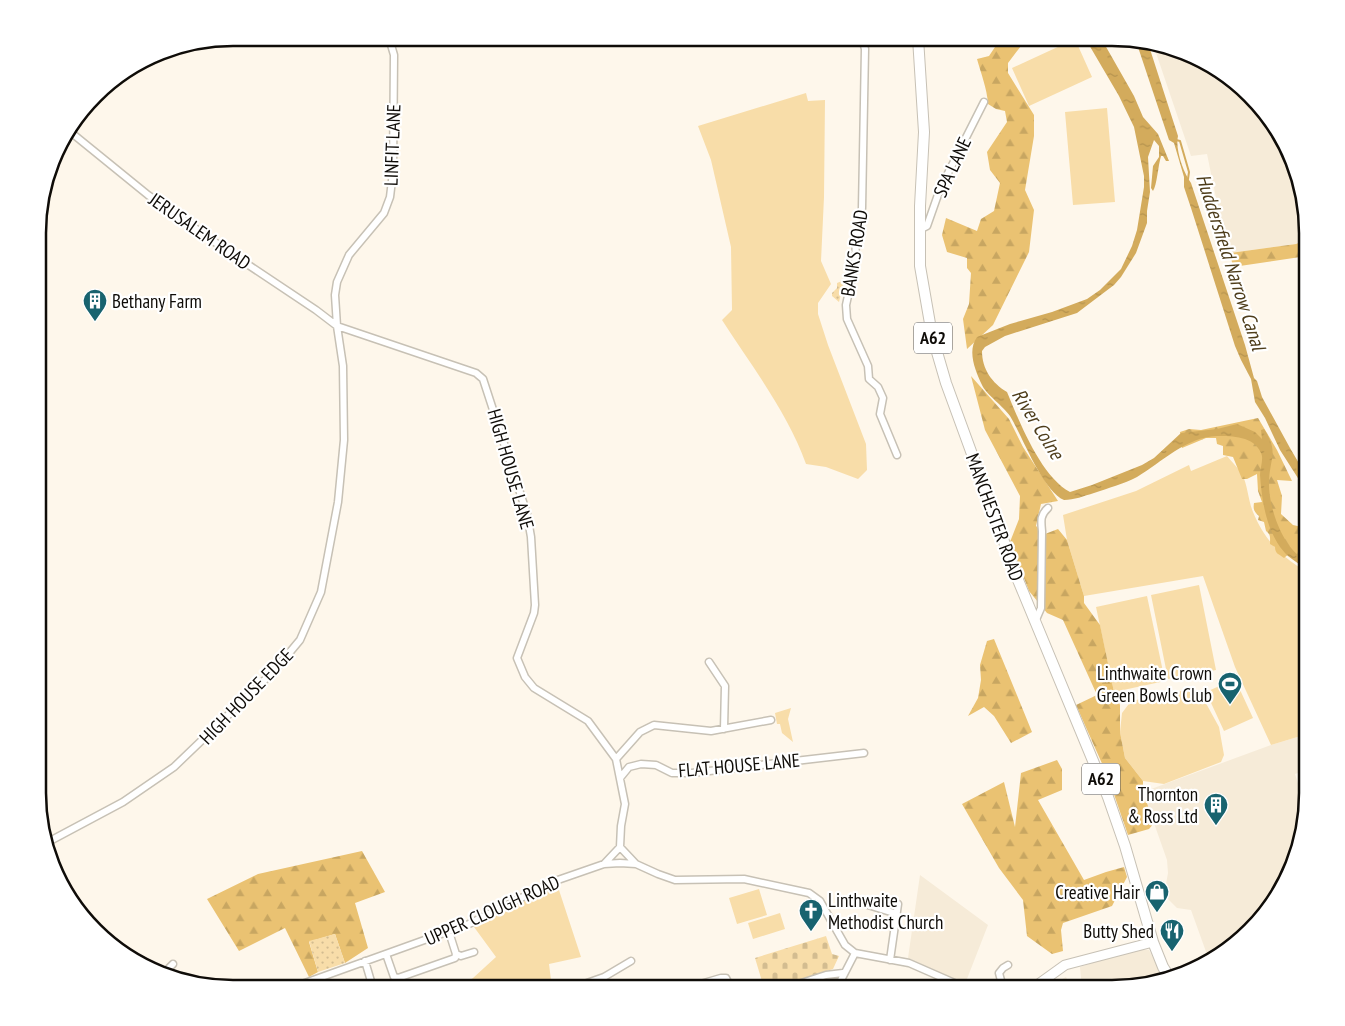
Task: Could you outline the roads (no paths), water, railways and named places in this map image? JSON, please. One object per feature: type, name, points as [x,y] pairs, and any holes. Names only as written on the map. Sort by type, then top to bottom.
[{"type":"main road","name":"MANCHESTER ROAD","points":[[919,46],[924,132],[919,230],[920,266],[932,335],[946,383],[1018,580],[1108,797],[1125,846],[1153,942],[1166,971]]},
{"type":"street","name":"LINFIT LANE","points":[[337,326],[335,295],[337,282],[349,256],[384,213],[390,197],[393,172],[394,55],[391,46]]},
{"type":"street","name":"BANKS ROAD","points":[[864,46],[862,208],[856,239],[855,264],[846,306],[847,319],[868,366],[869,379],[878,387],[883,398],[880,414],[897,455]]},
{"type":"street","name":"SPA LANE","points":[[919,230],[927,226],[940,189],[984,102]]},
{"type":"street","name":"JERUSALEM ROAD","points":[[74,135],[148,195],[337,326]]},
{"type":"street","name":"HIGH HOUSE LANE","points":[[337,326],[476,373],[483,380],[527,514],[531,537],[534,613],[517,658],[525,677],[534,688],[588,721],[616,760],[625,804],[620,826],[620,847]]},
{"type":"street","name":"HIGH HOUSE EDGE","points":[[53,840],[123,802],[174,767],[276,670],[300,640],[321,592],[338,502],[344,431],[343,366],[337,326]]},
{"type":"street","points":[[1035,622],[1041,608],[1042,531],[1040,520],[1042,513],[1048,508]]},
{"type":"street","points":[[709,662],[725,686],[724,729]]},
{"type":"street","points":[[616,760],[640,732],[654,725],[711,731],[771,720]]},
{"type":"street","name":"FLAT HOUSE LANE","points":[[620,778],[629,767],[641,764],[656,766],[672,773],[692,773],[864,752]]},
{"type":"street","points":[[604,864],[620,847],[636,864],[675,880],[744,879],[809,893],[820,901],[845,945],[855,953],[909,963],[948,980]]},
{"type":"street","name":"UPPER CLOUGH ROAD","points":[[313,980],[449,932],[478,920],[555,881],[604,864],[636,864]]},
{"type":"street","points":[[855,900],[897,914]]},
{"type":"street","points":[[890,960],[898,904]]},
{"type":"street","points":[[386,954],[394,977],[398,978],[455,958],[456,954],[449,932]]},
{"type":"street","points":[[1044,980],[1065,965],[1153,942]]},
{"type":"street","points":[[456,954],[461,956],[474,952]]},
{"type":"street","points":[[840,980],[855,953]]},
{"type":"street","points":[[365,961],[371,980]]},
{"type":"street","points":[[596,980],[630,961]]},
{"type":"street","points":[[168,968],[172,964]]},
{"type":"street","points":[[1001,980],[999,973],[1008,966]]},
{"type":"street","points":[[809,980],[826,974],[843,973]]},
{"type":"water","points":[[1090,46],[1106,46],[1134,96],[1143,117],[1158,134],[1169,161],[1166,161],[1161,156],[1153,191],[1151,188],[1153,166],[1159,157],[1159,146],[1154,140],[1148,157],[1150,192],[1147,223],[1136,253],[1114,285],[1077,313],[1005,336],[985,347],[982,351],[982,358],[986,370],[992,380],[1007,392],[1040,461],[1059,485],[1070,492],[1142,465],[1154,458],[1181,433],[1217,429],[1237,424],[1255,432],[1262,439],[1261,430],[1264,429],[1269,437],[1272,449],[1269,491],[1274,515],[1284,538],[1299,556],[1299,564],[1281,548],[1270,529],[1264,508],[1261,486],[1262,455],[1258,447],[1248,440],[1236,437],[1206,437],[1185,445],[1137,477],[1083,497],[1064,500],[1048,486],[1010,416],[987,392],[979,379],[972,354],[977,337],[1010,324],[1052,312],[1087,299],[1100,290],[1121,269],[1137,230],[1144,176],[1134,127],[1119,96]]},
{"type":"water","points":[[1138,48],[1150,51],[1178,136],[1180,160],[1191,183],[1245,345],[1254,378],[1257,381],[1262,397],[1299,463],[1299,480],[1280,450],[1255,402],[1251,379],[1235,346],[1184,187],[1184,177],[1174,143],[1169,140]]},
{"type":"waterway","name":"Huddersfield Narrow Canal","points":[[1176,140],[1180,141],[1189,172],[1187,180]]},
{"type":"place","name":"Bethany Farm","points":[[95,322]]},
{"type":"place","name":"Linthwaite Crown Green Bowls Club","points":[[1230,705]]},
{"type":"place","name":"Thornton & Ross Ltd","points":[[1216,826]]},
{"type":"place","name":"Creative Hair","points":[[1157,913]]},
{"type":"place","name":"Linthwaite Methodist Church","points":[[811,932]]},
{"type":"place","name":"Butty Shed","points":[[1172,952]]},
{"type":"water label","name":"River Colne","points":[[1038,424]]}]
